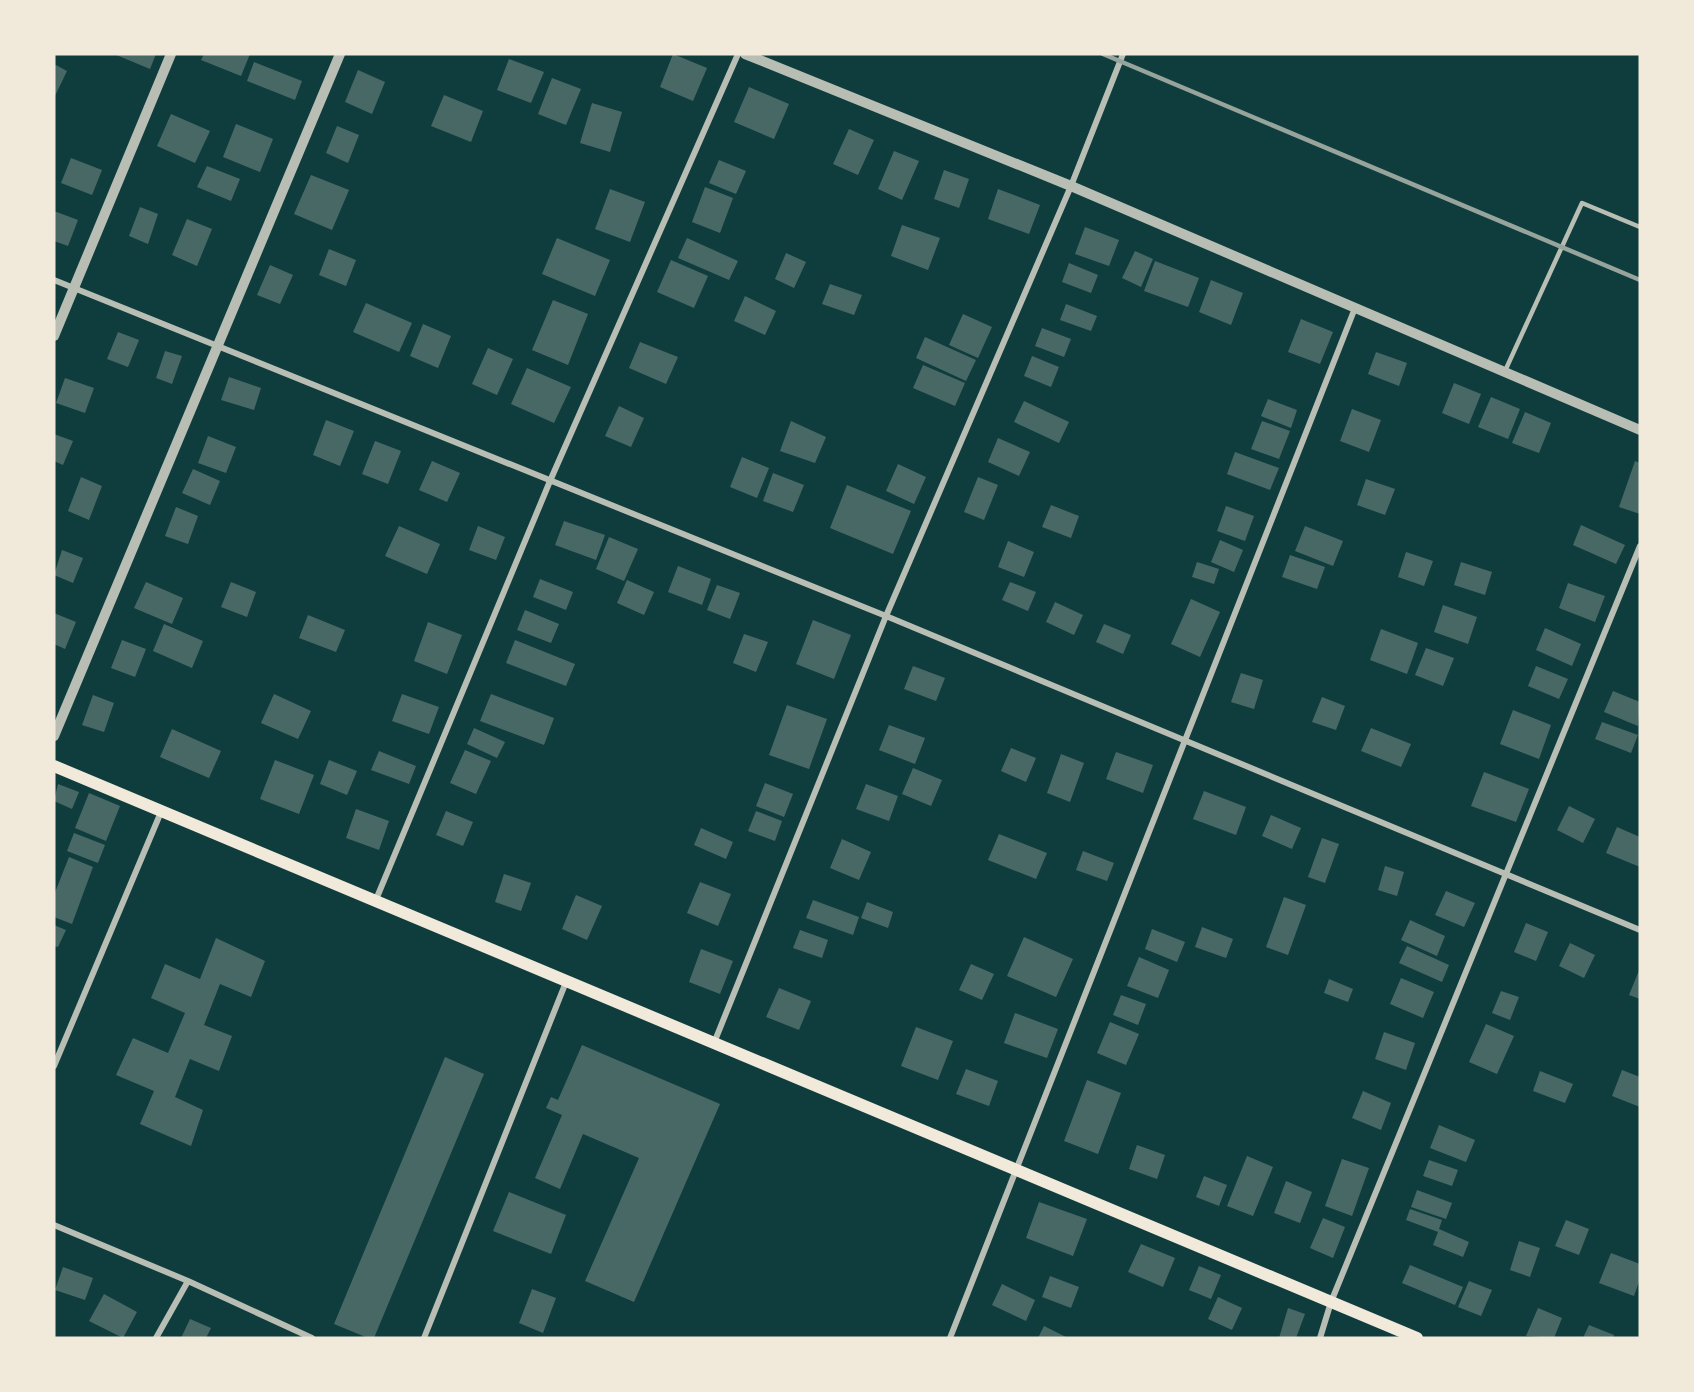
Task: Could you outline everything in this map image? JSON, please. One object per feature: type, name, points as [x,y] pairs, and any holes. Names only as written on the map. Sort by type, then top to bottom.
[{"type":"main road","points":[[54,766],[1417,1338]]},
{"type":"street","points":[[54,336],[171,54]]},
{"type":"street","points":[[54,736],[340,54]]},
{"type":"street","points":[[375,902],[550,481],[738,54]]},
{"type":"street","points":[[745,54],[1071,186],[1640,430]]},
{"type":"street","points":[[714,1044],[886,616],[1071,186],[1123,54]]},
{"type":"street","points":[[54,280],[886,616],[1640,930]]},
{"type":"street","points":[[950,1338],[1355,308]]},
{"type":"street","points":[[1320,1338],[1331,1302],[1640,546]]},
{"type":"street","points":[[54,1066],[161,812]]},
{"type":"street","points":[[424,1338],[567,982]]},
{"type":"street","points":[[54,1225],[188,1281],[312,1338]]},
{"type":"street","points":[[156,1338],[188,1281]]},
{"type":"lane","points":[[1505,372],[1582,202],[1640,227]]},
{"type":"building","points":[[114,54],[156,54],[150,69]]},
{"type":"building","points":[[204,54],[250,54],[241,76],[201,60]]},
{"type":"building","points":[[673,54],[707,68],[693,101],[660,87]]},
{"type":"building","points":[[509,59],[544,72],[531,103],[497,90]]},
{"type":"building","points":[[254,62],[302,81],[295,100],[247,81]]},
{"type":"building","points":[[54,64],[67,71],[54,98]]},
{"type":"building","points":[[358,70],[385,82],[372,114],[345,102]]},
{"type":"building","points":[[552,78],[581,89],[566,125],[538,114]]},
{"type":"building","points":[[749,87],[789,104],[774,139],[734,122]]},
{"type":"building","points":[[444,95],[483,111],[471,142],[431,126]]},
{"type":"building","points":[[592,103],[622,112],[610,152],[580,143]]},
{"type":"building","points":[[171,114],[210,131],[195,163],[157,146]]},
{"type":"building","points":[[236,124],[273,139],[260,172],[223,157]]},
{"type":"building","points":[[337,126],[359,135],[348,163],[326,153]]},
{"type":"building","points":[[849,129],[874,140],[858,175],[833,164]]},
{"type":"building","points":[[894,151],[919,161],[902,200],[878,189]]},
{"type":"building","points":[[71,158],[102,170],[92,195],[61,183]]},
{"type":"building","points":[[719,160],[746,171],[736,194],[709,183]]},
{"type":"building","points":[[207,166],[240,179],[231,201],[197,187]]},
{"type":"building","points":[[944,170],[969,179],[959,208],[934,199]]},
{"type":"building","points":[[311,175],[349,190],[332,230],[294,214]]},
{"type":"building","points":[[705,187],[733,198],[720,233],[692,222]]},
{"type":"building","points":[[610,189],[645,202],[630,242],[595,229]]},
{"type":"building","points":[[998,189],[1040,205],[1029,234],[988,219]]},
{"type":"building","points":[[140,207],[158,214],[148,244],[129,236]]},
{"type":"building","points":[[54,211],[78,220],[68,246],[54,241]]},
{"type":"building","points":[[187,219],[212,229],[197,266],[172,255]]},
{"type":"building","points":[[902,225],[940,238],[928,270],[891,256]]},
{"type":"building","points":[[1085,227],[1119,240],[1109,266],[1075,254]]},
{"type":"building","points":[[557,238],[610,260],[595,296],[542,274]]},
{"type":"building","points":[[687,238],[738,261],[729,280],[678,258]]},
{"type":"building","points":[[329,249],[356,260],[346,286],[319,275]]},
{"type":"building","points":[[1135,251],[1153,259],[1141,287],[1122,278]]},
{"type":"building","points":[[786,253],[806,262],[794,288],[775,279]]},
{"type":"building","points":[[671,260],[708,276],[694,308],[657,292]]},
{"type":"building","points":[[1155,261],[1199,278],[1188,307],[1144,291]]},
{"type":"building","points":[[1069,263],[1098,275],[1091,293],[1062,282]]},
{"type":"building","points":[[270,265],[293,275],[280,304],[257,295]]},
{"type":"building","points":[[1211,280],[1243,293],[1231,325],[1199,312]]},
{"type":"building","points":[[830,284],[862,295],[854,315],[822,304]]},
{"type":"building","points":[[745,296],[776,311],[765,335],[734,321]]},
{"type":"building","points":[[553,300],[588,314],[568,365],[532,350]]},
{"type":"building","points":[[366,303],[412,323],[399,352],[353,332]]},
{"type":"building","points":[[1066,304],[1097,316],[1091,331],[1060,320]]},
{"type":"building","points":[[963,314],[992,327],[978,358],[949,345]]},
{"type":"building","points":[[1301,319],[1333,332],[1320,364],[1288,352]]},
{"type":"building","points":[[423,324],[451,336],[438,368],[410,356]]},
{"type":"building","points":[[1042,328],[1071,339],[1064,357],[1035,346]]},
{"type":"building","points":[[118,332],[139,340],[128,367],[107,359]]},
{"type":"building","points":[[925,337],[976,360],[966,381],[916,358]]},
{"type":"building","points":[[640,342],[678,357],[666,384],[629,368]]},
{"type":"building","points":[[488,348],[513,359],[497,395],[472,384]]},
{"type":"building","points":[[165,351],[182,356],[172,384],[156,378]]},
{"type":"building","points":[[1376,352],[1407,363],[1399,386],[1368,374]]},
{"type":"building","points":[[1032,356],[1059,367],[1051,387],[1024,376]]},
{"type":"building","points":[[923,365],[965,383],[955,406],[913,388]]},
{"type":"building","points":[[527,368],[571,387],[554,423],[511,404]]},
{"type":"building","points":[[229,377],[261,388],[254,410],[221,400]]},
{"type":"building","points":[[65,378],[94,388],[85,413],[56,403]]},
{"type":"building","points":[[1454,383],[1481,394],[1469,424],[1442,413]]},
{"type":"building","points":[[1491,397],[1520,409],[1508,439],[1478,427]]},
{"type":"building","points":[[1268,399],[1297,410],[1291,428],[1261,416]]},
{"type":"building","points":[[1024,401],[1069,422],[1059,443],[1014,422]]},
{"type":"building","points":[[619,406],[644,418],[631,447],[605,436]]},
{"type":"building","points":[[1352,409],[1381,420],[1369,452],[1340,441]]},
{"type":"building","points":[[1525,412],[1551,423],[1539,453],[1512,443]]},
{"type":"building","points":[[326,420],[354,431],[340,466],[313,455]]},
{"type":"building","points":[[791,421],[826,437],[815,463],[780,451]]},
{"type":"building","points":[[1262,421],[1290,431],[1279,459],[1251,449]]},
{"type":"building","points":[[54,434],[73,441],[63,465],[54,461]]},
{"type":"building","points":[[208,436],[236,447],[226,473],[198,463]]},
{"type":"building","points":[[998,438],[1030,452],[1019,476],[988,462]]},
{"type":"building","points":[[375,441],[401,451],[388,484],[362,474]]},
{"type":"building","points":[[1235,452],[1279,468],[1270,490],[1227,474]]},
{"type":"building","points":[[742,457],[769,468],[757,498],[730,487]]},
{"type":"building","points":[[432,461],[460,473],[447,502],[419,490]]},
{"type":"building","points":[[1635,461],[1640,463],[1640,514],[1619,507]]},
{"type":"building","points":[[898,464],[926,477],[914,504],[886,491]]},
{"type":"building","points":[[193,469],[220,481],[210,505],[182,493]]},
{"type":"building","points":[[773,473],[804,485],[793,512],[763,501]]},
{"type":"building","points":[[81,477],[102,486],[89,520],[68,511]]},
{"type":"building","points":[[978,477],[998,485],[984,520],[964,512]]},
{"type":"building","points":[[1366,479],[1395,489],[1385,515],[1357,505]]},
{"type":"building","points":[[847,485],[911,511],[893,554],[830,528]]},
{"type":"building","points":[[1051,505],[1079,516],[1071,538],[1042,527]]},
{"type":"building","points":[[1226,506],[1254,516],[1245,541],[1217,531]]},
{"type":"building","points":[[176,507],[198,516],[188,544],[165,536]]},
{"type":"building","points":[[564,521],[605,535],[596,560],[555,545]]},
{"type":"building","points":[[1581,525],[1625,545],[1616,564],[1573,545]]},
{"type":"building","points":[[399,526],[440,544],[427,574],[385,556]]},
{"type":"building","points":[[478,526],[505,537],[496,560],[469,550]]},
{"type":"building","points":[[1305,526],[1343,541],[1333,566],[1295,551]]},
{"type":"building","points":[[609,537],[638,549],[624,581],[596,569]]},
{"type":"building","points":[[1220,540],[1243,550],[1234,572],[1211,562]]},
{"type":"building","points":[[1008,541],[1034,552],[1024,577],[998,567]]},
{"type":"building","points":[[62,550],[83,558],[73,583],[54,575]]},
{"type":"building","points":[[1406,552],[1433,561],[1424,586],[1398,577]]},
{"type":"building","points":[[1290,555],[1325,567],[1317,589],[1282,577]]},
{"type":"building","points":[[1197,562],[1219,569],[1214,584],[1192,577]]},
{"type":"building","points":[[1461,562],[1492,572],[1485,595],[1454,585]]},
{"type":"building","points":[[678,566],[711,579],[702,605],[668,592]]},
{"type":"building","points":[[540,579],[573,592],[566,610],[533,597]]},
{"type":"building","points":[[627,580],[654,592],[644,615],[617,603]]},
{"type":"building","points":[[146,582],[183,598],[172,624],[134,608]]},
{"type":"building","points":[[231,582],[256,592],[247,617],[221,607]]},
{"type":"building","points":[[1010,582],[1036,592],[1028,611],[1002,600]]},
{"type":"building","points":[[1568,583],[1605,596],[1595,622],[1559,608]]},
{"type":"building","points":[[717,585],[740,593],[730,619],[707,610]]},
{"type":"building","points":[[1191,599],[1220,612],[1200,657],[1171,644]]},
{"type":"building","points":[[1055,602],[1083,615],[1074,635],[1046,622]]},
{"type":"building","points":[[1443,605],[1477,617],[1468,644],[1434,632]]},
{"type":"building","points":[[525,610],[559,624],[551,643],[517,630]]},
{"type":"building","points":[[54,613],[76,622],[65,649],[54,644]]},
{"type":"building","points":[[308,615],[345,630],[336,652],[299,638]]},
{"type":"building","points":[[813,620],[851,635],[834,679],[796,664]]},
{"type":"building","points":[[428,622],[462,635],[447,674],[414,661]]},
{"type":"building","points":[[164,624],[203,641],[192,668],[153,651]]},
{"type":"building","points":[[1104,624],[1131,635],[1123,654],[1096,642]]},
{"type":"building","points":[[1545,628],[1581,644],[1572,666],[1536,650]]},
{"type":"building","points":[[1381,629],[1418,643],[1407,674],[1370,660]]},
{"type":"building","points":[[744,634],[768,642],[756,672],[733,663]]},
{"type":"building","points":[[122,640],[146,649],[135,677],[111,668]]},
{"type":"building","points":[[515,640],[575,664],[566,686],[506,663]]},
{"type":"building","points":[[1426,648],[1454,658],[1443,686],[1415,675]]},
{"type":"building","points":[[913,666],[945,678],[936,701],[904,689]]},
{"type":"building","points":[[1536,666],[1568,679],[1559,699],[1528,686]]},
{"type":"building","points":[[1241,673],[1263,680],[1254,709],[1231,702]]},
{"type":"building","points":[[1613,691],[1640,702],[1638,726],[1604,712]]},
{"type":"building","points":[[274,694],[311,711],[298,739],[261,723]]},
{"type":"building","points":[[402,694],[439,707],[429,734],[392,721]]},
{"type":"building","points":[[491,694],[554,718],[544,745],[480,721]]},
{"type":"building","points":[[93,695],[114,703],[104,732],[82,725]]},
{"type":"building","points":[[1322,697],[1345,706],[1336,730],[1312,722]]},
{"type":"building","points":[[787,705],[827,719],[809,769],[769,755]]},
{"type":"building","points":[[1513,710],[1551,725],[1539,759],[1500,744]]},
{"type":"building","points":[[1602,722],[1638,735],[1631,753],[1595,739]]},
{"type":"building","points":[[889,725],[925,738],[915,764],[879,750]]},
{"type":"building","points":[[474,728],[505,742],[497,758],[467,744]]},
{"type":"building","points":[[1371,728],[1411,744],[1401,767],[1361,751]]},
{"type":"building","points":[[172,729],[221,751],[209,778],[160,757]]},
{"type":"building","points":[[1011,748],[1036,758],[1026,782],[1001,771]]},
{"type":"building","points":[[465,750],[491,761],[476,794],[450,783]]},
{"type":"building","points":[[379,751],[416,766],[409,784],[371,770]]},
{"type":"building","points":[[1116,752],[1153,765],[1143,793],[1106,779]]},
{"type":"building","points":[[1061,754],[1084,763],[1070,802],[1047,793]]},
{"type":"building","points":[[275,760],[314,775],[299,814],[260,799]]},
{"type":"building","points":[[329,760],[357,771],[347,795],[320,784]]},
{"type":"building","points":[[913,768],[942,780],[931,806],[902,794]]},
{"type":"building","points":[[1484,772],[1529,789],[1516,822],[1471,806]]},
{"type":"building","points":[[765,783],[793,794],[784,817],[756,806]]},
{"type":"building","points":[[58,784],[79,792],[72,809],[54,801]]},
{"type":"building","points":[[866,784],[898,796],[889,821],[856,809]]},
{"type":"building","points":[[1204,791],[1246,807],[1236,835],[1193,819]]},
{"type":"building","points":[[89,793],[120,806],[106,841],[75,828]]},
{"type":"building","points":[[1569,806],[1595,819],[1583,843],[1557,830]]},
{"type":"building","points":[[356,809],[389,821],[379,850],[346,838]]},
{"type":"building","points":[[446,811],[473,822],[463,846],[436,835]]},
{"type":"building","points":[[756,811],[782,821],[775,841],[748,831]]},
{"type":"building","points":[[1271,815],[1301,828],[1292,849],[1262,836]]},
{"type":"building","points":[[1617,827],[1640,837],[1640,867],[1606,853]]},
{"type":"building","points":[[701,828],[733,842],[726,859],[694,845]]},
{"type":"building","points":[[74,833],[105,845],[98,863],[67,851]]},
{"type":"building","points":[[999,834],[1047,853],[1036,879],[988,860]]},
{"type":"building","points":[[1322,838],[1339,844],[1325,883],[1308,877]]},
{"type":"building","points":[[842,839],[871,852],[859,880],[830,868]]},
{"type":"building","points":[[1083,851],[1114,863],[1107,881],[1076,870]]},
{"type":"building","points":[[69,857],[93,867],[72,924],[54,917],[54,895]]},
{"type":"building","points":[[1385,866],[1404,872],[1397,896],[1378,890]]},
{"type":"building","points":[[504,874],[531,883],[521,911],[495,902]]},
{"type":"building","points":[[700,882],[731,894],[718,926],[687,913]]},
{"type":"building","points":[[1446,891],[1475,903],[1464,927],[1435,915]]},
{"type":"building","points":[[576,895],[602,906],[587,940],[562,929]]},
{"type":"building","points":[[1284,897],[1306,905],[1288,955],[1266,947]]},
{"type":"building","points":[[813,900],[859,917],[853,935],[806,918]]},
{"type":"building","points":[[867,902],[893,912],[888,928],[861,918]]},
{"type":"building","points":[[1410,920],[1445,936],[1437,956],[1401,940]]},
{"type":"building","points":[[1526,923],[1548,932],[1536,961],[1514,952]]},
{"type":"building","points":[[54,925],[66,930],[58,947],[54,946]]},
{"type":"building","points":[[1202,927],[1233,939],[1226,958],[1195,947]]},
{"type":"building","points":[[1152,929],[1185,942],[1177,962],[1145,949]]},
{"type":"building","points":[[800,930],[828,940],[822,958],[793,948]]},
{"type":"building","points":[[1024,937],[1073,959],[1056,997],[1007,976]]},
{"type":"building","points":[[216,938],[265,961],[251,997],[220,984],[204,1025],[232,1036],[219,1071],[190,1059],[175,1097],[203,1110],[191,1146],[140,1124],[154,1091],[116,1075],[133,1038],[168,1053],[185,1013],[151,998],[165,964],[200,979]]},
{"type":"building","points":[[1570,943],[1595,955],[1584,978],[1559,966]]},
{"type":"building","points":[[1407,946],[1449,965],[1442,982],[1399,963]]},
{"type":"building","points":[[701,949],[733,961],[720,994],[689,982]]},
{"type":"building","points":[[1139,957],[1169,970],[1158,998],[1127,986]]},
{"type":"building","points":[[971,964],[994,974],[982,1000],[959,990]]},
{"type":"building","points":[[1640,968],[1640,999],[1629,995]]},
{"type":"building","points":[[1401,978],[1434,992],[1423,1018],[1390,1004]]},
{"type":"building","points":[[1329,979],[1353,989],[1348,1002],[1324,993]]},
{"type":"building","points":[[779,988],[811,1001],[799,1030],[766,1017]]},
{"type":"building","points":[[1501,991],[1519,997],[1510,1020],[1492,1013]]},
{"type":"building","points":[[1121,995],[1146,1004],[1138,1025],[1113,1015]]},
{"type":"building","points":[[1015,1013],[1058,1029],[1047,1058],[1004,1043]]},
{"type":"building","points":[[1110,1022],[1139,1034],[1126,1065],[1097,1053]]},
{"type":"building","points":[[1486,1024],[1514,1036],[1497,1074],[1469,1062]]},
{"type":"building","points":[[916,1027],[953,1041],[938,1080],[901,1066]]},
{"type":"building","points":[[1384,1032],[1415,1043],[1406,1070],[1375,1059]]},
{"type":"building","points":[[582,1045],[720,1104],[634,1302],[585,1281],[639,1158],[583,1134],[560,1189],[535,1178],[562,1115],[546,1108],[551,1097],[558,1100]]},
{"type":"building","points":[[445,1057],[484,1074],[374,1338],[368,1338],[334,1324]]},
{"type":"building","points":[[966,1069],[998,1081],[989,1106],[956,1094]]},
{"type":"building","points":[[1622,1070],[1640,1077],[1640,1107],[1612,1096]]},
{"type":"building","points":[[1540,1071],[1573,1084],[1565,1103],[1533,1091]]},
{"type":"building","points":[[1087,1080],[1121,1093],[1098,1154],[1064,1141]]},
{"type":"building","points":[[1363,1091],[1391,1103],[1381,1130],[1352,1118]]},
{"type":"building","points":[[1439,1125],[1475,1140],[1466,1162],[1430,1148]]},
{"type":"building","points":[[1137,1145],[1165,1155],[1157,1179],[1129,1169]]},
{"type":"building","points":[[1247,1156],[1273,1167],[1253,1216],[1227,1206]]},
{"type":"building","points":[[1342,1159],[1369,1168],[1352,1216],[1325,1206]]},
{"type":"building","points":[[1429,1160],[1458,1170],[1452,1186],[1423,1176]]},
{"type":"building","points":[[1204,1176],[1227,1185],[1219,1206],[1196,1197]]},
{"type":"building","points":[[1286,1181],[1312,1192],[1300,1223],[1274,1213]]},
{"type":"building","points":[[1417,1190],[1452,1203],[1446,1219],[1411,1207]]},
{"type":"building","points":[[509,1192],[566,1215],[551,1254],[493,1231]]},
{"type":"building","points":[[1039,1202],[1087,1219],[1073,1256],[1026,1238]]},
{"type":"building","points":[[1410,1209],[1442,1220],[1439,1229],[1469,1242],[1463,1257],[1433,1245],[1438,1232],[1406,1220]]},
{"type":"building","points":[[1323,1218],[1345,1227],[1333,1258],[1310,1248]]},
{"type":"building","points":[[1566,1220],[1589,1229],[1579,1255],[1555,1246]]},
{"type":"building","points":[[1519,1241],[1540,1248],[1530,1277],[1510,1270]]},
{"type":"building","points":[[1141,1244],[1175,1258],[1163,1287],[1128,1272]]},
{"type":"building","points":[[1611,1253],[1640,1264],[1640,1279],[1634,1296],[1599,1283]]},
{"type":"building","points":[[1410,1265],[1463,1287],[1455,1305],[1402,1283]]},
{"type":"building","points":[[1199,1266],[1221,1275],[1211,1299],[1189,1290]]},
{"type":"building","points":[[63,1267],[93,1278],[85,1300],[55,1290]]},
{"type":"building","points":[[1050,1276],[1079,1287],[1071,1308],[1042,1297]]},
{"type":"building","points":[[1469,1281],[1492,1290],[1481,1316],[1458,1307]]},
{"type":"building","points":[[1002,1284],[1035,1300],[1026,1321],[992,1305]]},
{"type":"building","points":[[532,1289],[556,1298],[543,1333],[519,1323]]},
{"type":"building","points":[[104,1294],[137,1312],[123,1338],[89,1321]]},
{"type":"building","points":[[1218,1297],[1242,1308],[1232,1330],[1208,1319]]},
{"type":"building","points":[[1288,1308],[1305,1314],[1296,1338],[1279,1338]]},
{"type":"building","points":[[1538,1308],[1562,1318],[1554,1338],[1526,1336]]},
{"type":"building","points":[[190,1319],[211,1328],[206,1338],[181,1338]]},
{"type":"building","points":[[1589,1325],[1614,1335],[1613,1338],[1583,1338]]},
{"type":"building","points":[[1044,1326],[1068,1338],[1038,1338]]},
{"type":"railway","points":[[1103,54],[1640,280]]}]
